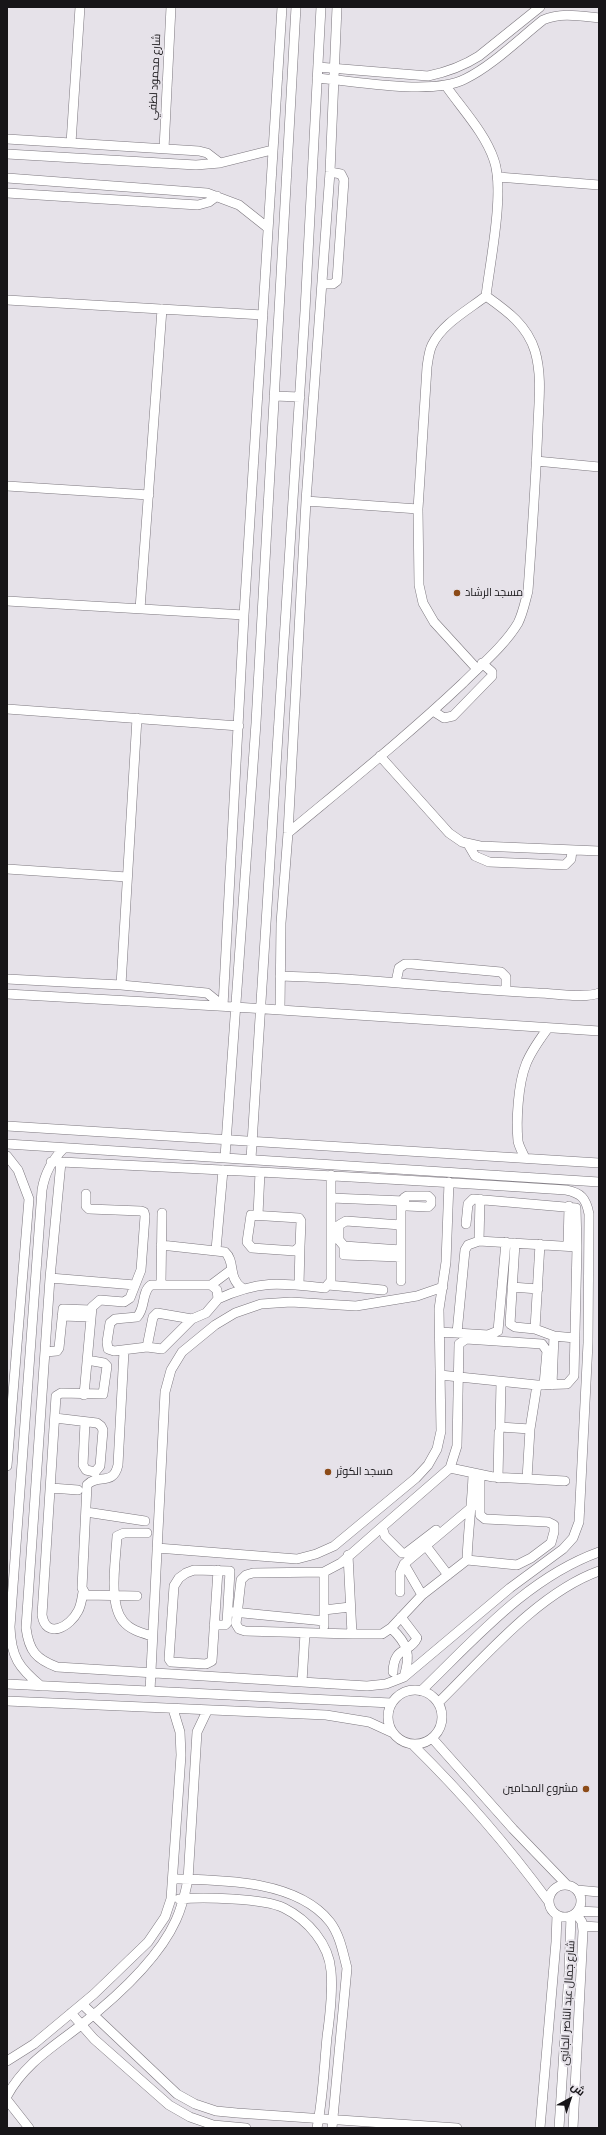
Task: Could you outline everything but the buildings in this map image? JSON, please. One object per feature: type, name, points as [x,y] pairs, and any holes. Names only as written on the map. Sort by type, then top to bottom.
[{"type":"street","points":[[71,143],[80,7]]},
{"type":"street","name":"شارع محمود لطفي","points":[[164,149],[171,7]]},
{"type":"street","points":[[223,1006],[244,615],[282,7]]},
{"type":"street","points":[[225,1157],[256,724],[296,7]]},
{"type":"street","points":[[251,1159],[300,397],[321,7]]},
{"type":"street","points":[[280,1010],[281,923],[288,833],[306,501],[330,172],[332,79],[337,7]]},
{"type":"street","points":[[318,67],[428,76],[459,68],[486,50],[540,7]]},
{"type":"street","points":[[317,78],[427,88],[446,86],[466,79],[494,60],[543,20],[551,16],[564,15],[599,18]]},
{"type":"street","points":[[508,32],[515,42]]},
{"type":"street","points":[[486,50],[494,60]]},
{"type":"street","points":[[433,711],[444,718],[453,716],[492,676],[492,672],[479,666],[434,622],[423,603],[419,586],[418,509],[427,367],[432,345],[454,319],[486,296],[497,203],[498,177],[488,146],[446,86]]},
{"type":"street","points":[[7,140],[199,151],[207,153],[220,163]]},
{"type":"street","points":[[7,154],[196,165],[220,163],[272,150]]},
{"type":"street","points":[[322,284],[333,284],[337,281],[343,203],[344,177],[341,174],[330,172]]},
{"type":"street","points":[[498,177],[599,185]]},
{"type":"street","points":[[7,178],[189,190],[217,196],[239,206],[254,215],[268,228]]},
{"type":"street","points":[[8,194],[198,205],[209,202],[217,196]]},
{"type":"street","points":[[288,833],[433,711],[509,636],[518,622],[524,607],[528,591],[540,373],[535,351],[525,330],[510,313],[486,296]]},
{"type":"street","points":[[7,300],[263,315]]},
{"type":"street","points":[[140,608],[162,308]]},
{"type":"street","points":[[274,396],[300,397]]},
{"type":"street","points":[[536,461],[599,467]]},
{"type":"street","points":[[7,486],[149,495]]},
{"type":"street","points":[[306,501],[418,509]]},
{"type":"street","points":[[7,601],[244,615]]},
{"type":"street","points":[[7,709],[239,726]]},
{"type":"street","points":[[121,985],[137,718]]},
{"type":"street","points":[[380,756],[448,833],[468,844],[572,850],[599,850]]},
{"type":"street","points":[[468,844],[475,856],[488,862],[565,865],[571,859],[572,850]]},
{"type":"street","points":[[7,869],[127,877]]},
{"type":"street","points":[[396,982],[399,968],[405,964],[420,965],[502,972],[506,977],[506,991]]},
{"type":"street","points":[[280,976],[342,977],[506,991],[586,995],[599,993]]},
{"type":"street","points":[[7,979],[121,985],[207,993],[223,1006]]},
{"type":"street","points":[[7,994],[223,1006],[599,1031]]},
{"type":"street","points":[[525,1158],[518,1143],[518,1117],[525,1066],[532,1051],[548,1028]]},
{"type":"street","points":[[7,1126],[252,1140],[599,1163]]},
{"type":"street","points":[[7,1144],[599,1182]]},
{"type":"street","points":[[41,1686],[26,1673],[16,1660],[11,1643],[10,1628],[41,1200],[44,1180],[64,1148]]},
{"type":"street","points":[[7,1156],[18,1170],[29,1199],[7,1466]]},
{"type":"street","points":[[56,1162],[331,1175],[578,1192],[587,1202],[589,1214],[588,1343],[579,1522],[573,1538],[563,1549],[510,1588],[404,1677],[386,1684],[367,1686],[150,1674],[57,1667],[44,1662],[34,1654],[28,1642],[26,1628],[50,1278],[56,1162]]},
{"type":"street","points":[[216,1250],[223,1170]]},
{"type":"street","points":[[258,1215],[260,1172]]},
{"type":"street","points":[[328,1286],[331,1281],[331,1175]]},
{"type":"street","points":[[157,1548],[297,1559],[316,1554],[334,1546],[416,1478],[428,1465],[437,1448],[441,1430],[439,1309],[446,1262],[449,1182]]},
{"type":"street","points":[[84,1395],[91,1314],[94,1303],[100,1300],[128,1301],[141,1270],[145,1214],[141,1211],[89,1209],[86,1206],[86,1194]]},
{"type":"street","points":[[331,1198],[403,1201],[401,1224],[401,1281]]},
{"type":"street","points":[[29,1199],[41,1200]]},
{"type":"street","points":[[440,1375],[544,1385],[567,1384],[574,1376],[575,1338],[573,1246],[570,1206],[473,1199],[468,1204],[466,1224]]},
{"type":"street","points":[[479,1241],[480,1199]]},
{"type":"street","points":[[160,1284],[162,1213]]},
{"type":"street","points":[[299,1285],[301,1221],[299,1218],[251,1215],[249,1218],[248,1242],[252,1248],[295,1251],[300,1246]]},
{"type":"street","points":[[401,1224],[342,1222],[340,1225],[339,1240],[344,1246],[344,1255],[401,1254]]},
{"type":"street","points":[[457,1333],[465,1250],[468,1245],[479,1241],[573,1246]]},
{"type":"street","points":[[440,1332],[488,1335],[498,1331],[511,1242]]},
{"type":"street","points":[[511,1242],[512,1287],[510,1324],[515,1327],[535,1328],[554,1336],[575,1338]]},
{"type":"street","points":[[535,1328],[540,1244]]},
{"type":"street","points":[[161,1245],[216,1250],[228,1254],[234,1281],[242,1288]]},
{"type":"street","points":[[231,1270],[211,1284],[160,1284],[148,1287],[140,1314],[134,1318],[115,1319],[110,1322],[107,1342],[108,1348],[111,1351],[124,1351],[146,1347],[162,1349],[192,1319],[206,1313],[218,1299],[242,1288],[258,1284],[299,1285],[325,1288],[328,1286],[383,1290]]},
{"type":"street","points":[[50,1278],[135,1285]]},
{"type":"street","points":[[100,1300],[101,1283]]},
{"type":"street","points":[[211,1284],[217,1290],[218,1299]]},
{"type":"street","points":[[150,1691],[165,1392],[171,1370],[182,1352],[215,1325],[235,1313],[262,1304],[291,1302],[356,1306],[417,1296],[443,1287]]},
{"type":"street","points":[[512,1287],[538,1289]]},
{"type":"street","points":[[45,1352],[57,1351],[59,1348],[62,1311],[64,1309],[91,1314]]},
{"type":"street","points":[[146,1347],[153,1317],[157,1313],[192,1319]]},
{"type":"street","points":[[140,1314],[153,1317]]},
{"type":"street","points":[[527,1479],[530,1429],[544,1385],[554,1336]]},
{"type":"street","points":[[477,1475],[480,1515],[485,1519],[548,1522],[554,1525],[551,1543],[531,1558],[517,1565],[467,1560],[422,1595],[391,1628],[382,1634],[245,1632],[239,1629],[236,1624],[241,1580],[246,1575],[253,1573],[324,1572],[333,1568],[450,1468],[456,1446],[459,1344],[466,1340],[542,1344],[547,1351],[544,1385]]},
{"type":"street","points":[[87,1360],[104,1363],[108,1368],[103,1394],[57,1394],[42,1615],[44,1623],[49,1628],[57,1630],[70,1622],[78,1611],[83,1592],[87,1485],[94,1481],[111,1478],[116,1473],[124,1351]]},
{"type":"street","points":[[499,1381],[500,1427],[530,1429]]},
{"type":"street","points":[[495,1478],[499,1381]]},
{"type":"street","points":[[55,1418],[97,1423],[101,1426],[103,1430],[100,1466],[95,1472],[86,1470],[83,1465],[85,1422]]},
{"type":"street","points":[[450,1468],[495,1478],[565,1481]]},
{"type":"street","points":[[467,1560],[468,1524],[477,1475]]},
{"type":"street","points":[[50,1488],[78,1490]]},
{"type":"street","points":[[400,1592],[400,1573],[404,1564],[472,1507]]},
{"type":"street","points":[[86,1512],[145,1521]]},
{"type":"street","points":[[382,1527],[385,1536],[402,1553],[406,1553],[436,1530]]},
{"type":"street","points":[[147,1534],[124,1533],[117,1536],[114,1596],[116,1608],[123,1621],[136,1631],[152,1636]]},
{"type":"street","points":[[426,1546],[448,1575]]},
{"type":"street","points":[[421,1691],[534,1586],[560,1569],[599,1552]]},
{"type":"street","points":[[348,1556],[352,1634]]},
{"type":"street","points":[[404,1564],[422,1595]]},
{"type":"street","points":[[214,1625],[225,1625],[227,1623],[230,1570],[218,1570],[194,1570],[186,1573],[174,1586],[169,1659],[171,1662],[198,1664],[209,1663],[212,1661],[214,1625],[218,1570]]},
{"type":"street","points":[[438,1703],[533,1610],[569,1585],[599,1571]]},
{"type":"street","points":[[324,1572],[324,1633]]},
{"type":"street","points":[[83,1592],[86,1595],[137,1596]]},
{"type":"street","points":[[324,1610],[350,1607]]},
{"type":"street","points":[[228,1612],[324,1621]]},
{"type":"street","points":[[393,1672],[396,1656],[417,1638],[401,1617]]},
{"type":"street","points":[[391,1628],[400,1637],[406,1648],[409,1660],[404,1677]]},
{"type":"street","points":[[302,1682],[304,1633]]},
{"type":"street","points":[[7,1684],[391,1703]]},
{"type":"street","points":[[412,1744],[426,1742],[432,1738],[438,1732],[442,1718],[438,1703],[433,1697],[421,1691],[404,1692],[391,1703],[387,1718],[393,1733],[398,1739],[412,1744],[452,1783],[520,1862],[549,1902],[553,1912],[561,1917],[575,1913],[599,1912]]},
{"type":"street","points":[[7,1701],[348,1717],[369,1722],[393,1733]]},
{"type":"street","points":[[7,2061],[34,2044],[82,2004],[154,1934],[165,1918],[171,1899],[173,1879],[181,1756],[180,1732],[173,1708]]},
{"type":"street","points":[[7,2096],[16,2080],[30,2065],[93,2015],[157,1951],[176,1922],[188,1880],[196,1739],[200,1724],[207,1710]]},
{"type":"street","points":[[432,1738],[513,1829],[567,1885],[577,1890],[599,1892]]},
{"type":"street","points":[[173,1879],[250,1884],[266,1887],[300,1899],[330,1923],[341,1942],[347,1968],[345,2005],[332,2128]]},
{"type":"street","points":[[549,1902],[552,1892],[561,1886],[567,1885]]},
{"type":"street","points":[[558,2128],[569,1972],[575,1913],[581,1901],[577,1890]]},
{"type":"street","points":[[171,1899],[197,1897],[259,1902],[283,1907],[304,1921],[317,1935],[326,1950],[331,1970],[331,2002],[317,2128]]},
{"type":"street","name":"شارع جمال عبد الناصر الجانبى","points":[[573,2128],[579,2040],[583,1926],[575,1913]]},
{"type":"street","points":[[540,2128],[557,1915]]},
{"type":"street","name":"شارع جمال عبد الناصر الجانبى","points":[[583,1926],[599,1927]]},
{"type":"street","points":[[82,2004],[160,2080],[177,2094],[196,2104],[216,2111],[333,2118],[457,2128]]},
{"type":"street","points":[[71,2013],[94,2039],[175,2108],[190,2118],[213,2125],[246,2128]]},
{"type":"street","points":[[7,2100],[29,2128]]},
{"type":"place","name":"مسجد الرشاد","points":[[457,593]]},
{"type":"place","name":"مسجد الكوثر","points":[[328,1472]]},
{"type":"place","name":"مشروع المحامين","points":[[586,1789]]}]
